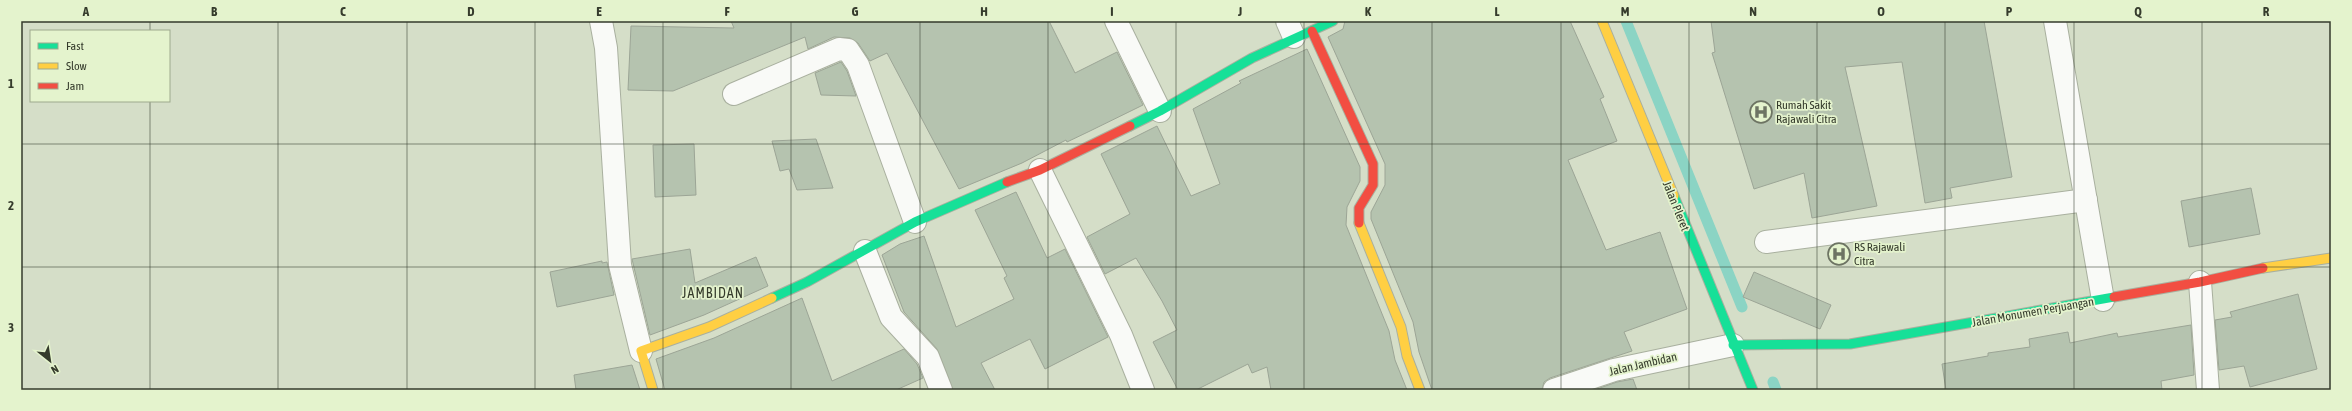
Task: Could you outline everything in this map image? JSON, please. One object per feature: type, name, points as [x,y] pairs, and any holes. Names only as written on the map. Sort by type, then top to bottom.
[{"type":"street","points":[[601,21],[606,48],[620,265],[652,390]]},
{"type":"street","points":[[1116,21],[1160,111]]},
{"type":"street","points":[[641,351],[709,327],[807,282],[915,222],[1007,182],[1040,170],[1160,111],[1298,30],[1333,21]]},
{"type":"street","name":"Jalan Pleret","points":[[1602,21],[1752,390]]},
{"type":"street","points":[[2055,21],[2103,300]]},
{"type":"street","points":[[1298,30],[1372,164],[1372,185],[1359,208],[1358,221],[1401,327],[1407,356],[1420,390]]},
{"type":"street","points":[[734,94],[839,49],[848,50],[858,65],[915,222]]},
{"type":"street","points":[[1040,170],[1122,335],[1142,390]]},
{"type":"street","points":[[1766,242],[2086,200]]},
{"type":"street","points":[[865,251],[891,317],[928,357],[941,390]]},
{"type":"street","name":"Jalan Monumen Perjuangan","points":[[1733,344],[1850,344],[2200,282],[2270,266],[2331,258]]},
{"type":"street","points":[[2200,282],[2208,390]]},
{"type":"street","name":"Jalan Jambidan","points":[[1554,390],[1614,370],[1733,344]]},
{"type":"building","points":[[731,21],[1049,21],[1075,73],[1117,52],[1143,105],[1067,142],[1066,140],[1022,163],[959,189],[887,53],[870,61],[858,43],[850,38],[834,37],[808,49],[805,37],[673,91],[628,90],[631,26],[734,28]]},
{"type":"building","points":[[1345,21],[1570,21],[1604,97],[1600,99],[1617,141],[1568,160],[1606,250],[1660,232],[1687,309],[1624,332],[1632,351],[1550,378],[1544,382],[1542,390],[1432,390],[1419,352],[1413,322],[1371,219],[1371,212],[1385,185],[1385,164],[1328,37],[1343,29]]},
{"type":"building","points":[[1711,21],[1984,21],[2012,177],[1950,188],[1952,198],[1925,203],[1902,62],[1845,67],[1877,206],[1812,218],[1804,173],[1754,189],[1712,53],[1715,52]]},
{"type":"building","points":[[1307,49],[1360,167],[1360,181],[1347,207],[1346,225],[1389,331],[1395,360],[1407,390],[1271,390],[1267,367],[1252,373],[1248,364],[1196,390],[1178,390],[1153,342],[1177,330],[1162,301],[1136,258],[1105,274],[1087,237],[1130,214],[1101,154],[1157,126],[1191,196],[1220,184],[1193,109],[1241,83],[1239,81]]},
{"type":"building","points":[[841,62],[847,71],[856,96],[821,95],[815,73]]},
{"type":"building","points":[[816,139],[833,188],[797,190],[789,169],[780,171],[772,141]]},
{"type":"building","points":[[694,144],[696,195],[655,197],[653,145]]},
{"type":"building","points":[[2251,188],[2260,234],[2189,247],[2181,201]]},
{"type":"building","points":[[1016,192],[1047,258],[1065,249],[1108,337],[1045,369],[1030,339],[981,363],[995,390],[953,390],[937,349],[904,312],[882,255],[900,244],[924,236],[956,327],[1014,299],[1004,278],[1007,276],[975,210]]},
{"type":"building","points":[[690,249],[695,283],[756,257],[768,286],[704,315],[650,335],[632,259]]},
{"type":"building","points":[[602,261],[602,263],[607,262],[614,295],[557,307],[550,272]]},
{"type":"building","points":[[1754,272],[1831,305],[1820,329],[1743,297]]},
{"type":"building","points":[[2298,294],[2317,369],[2250,387],[2244,366],[2219,370],[2215,320],[2232,317],[2230,312]]},
{"type":"building","points":[[802,298],[832,381],[904,349],[917,364],[923,378],[896,390],[665,390],[656,359],[714,338]]},
{"type":"building","points":[[2191,325],[2194,375],[2161,381],[2162,390],[1946,390],[1942,364],[1988,356],[1988,353],[2030,347],[2029,339],[2068,332],[2070,343],[2117,333],[2118,337]]},
{"type":"building","points":[[632,365],[640,390],[576,390],[574,375]]},
{"type":"building","points":[[1633,379],[1637,390],[1594,390],[1617,382]]},
{"type":"waterway","points":[[1626,21],[1742,307]]},
{"type":"waterway","points":[[1773,382],[1776,390]]},
{"type":"traffic: fast","points":[[1130,126],[1160,111],[1252,58],[1333,21]]},
{"type":"traffic: fast","points":[[772,298],[807,282],[915,222],[1007,182]]},
{"type":"traffic: fast","points":[[1674,196],[1753,390]]},
{"type":"traffic: fast","points":[[1733,345],[1850,344],[2114,297]]},
{"type":"traffic: slow","points":[[1602,21],[1674,196]]},
{"type":"traffic: slow","points":[[1359,223],[1401,327],[1407,356],[1420,390]]},
{"type":"traffic: slow","points":[[2263,268],[2331,258]]},
{"type":"traffic: slow","points":[[653,390],[641,351],[709,327],[772,298]]},
{"type":"traffic: jam","points":[[1312,31],[1373,164],[1373,185],[1359,208],[1359,223]]},
{"type":"traffic: jam","points":[[1007,182],[1040,170],[1130,126]]},
{"type":"traffic: jam","points":[[2114,297],[2200,282],[2263,268]]},
{"type":"place","name":"Rumah Sakit Rajawali Citra","points":[[1761,112]]},
{"type":"place","name":"RS Rajawali Citra","points":[[1839,254]]},
{"type":"district","name":"JAMBIDAN","points":[[713,293]]}]
